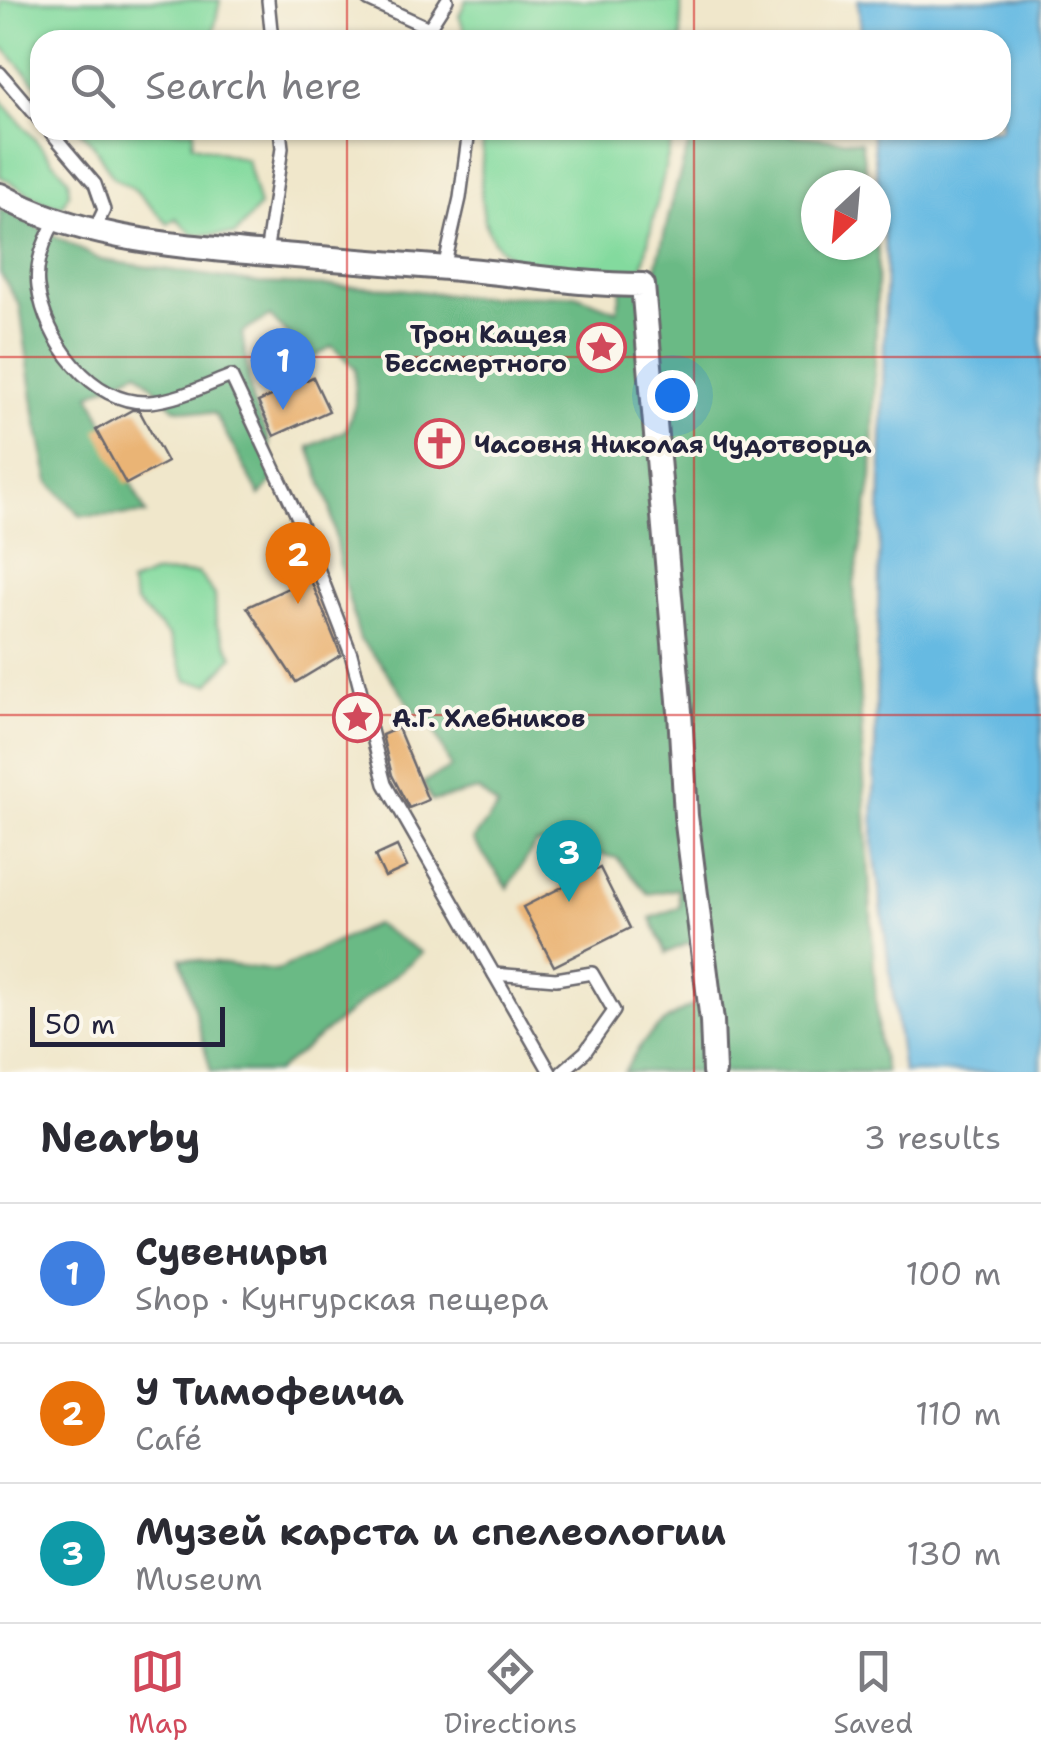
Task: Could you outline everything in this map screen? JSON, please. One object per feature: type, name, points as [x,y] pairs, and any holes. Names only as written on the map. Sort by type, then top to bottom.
[{"type":"street","points":[[0,195],[55,220],[94,231],[186,247],[600,285],[643,285],[686,816],[712,1022],[714,1072]]},
{"type":"lane","points":[[268,0],[271,30]]},
{"type":"lane","points":[[368,0],[432,30]]},
{"type":"lane","points":[[429,28],[448,0]]},
{"type":"lane","points":[[0,74],[30,108]]},
{"type":"lane","points":[[57,140],[94,184],[104,210],[94,231]]},
{"type":"lane","points":[[266,254],[281,140]]},
{"type":"lane","points":[[444,268],[460,198],[467,140]]},
{"type":"lane","points":[[55,220],[42,244],[38,285],[48,325],[83,376],[118,396],[147,402],[186,394],[231,376],[300,522],[351,654],[385,784],[550,1072]]},
{"type":"lane","points":[[494,974],[556,979],[592,973],[614,1011],[585,1052],[562,1072]]},
{"type":"green space","points":[[0,0],[220,0],[214,30],[30,30],[30,77],[0,44]]},
{"type":"green space","points":[[466,0],[681,0],[681,30],[464,30],[459,16]]},
{"type":"green space","points":[[0,99],[30,134],[30,140],[35,140],[68,178],[69,193],[62,206],[45,203],[0,176]]},
{"type":"green space","points":[[89,140],[193,140],[192,144],[247,160],[259,207],[235,235],[192,234],[176,218],[168,224],[135,190],[113,177]]},
{"type":"green space","points":[[483,140],[672,140],[640,277],[594,278],[520,261],[503,251],[492,238],[485,222]]},
{"type":"green space","points":[[690,140],[861,142],[866,170],[801,170],[801,260],[878,260],[872,478],[854,585],[874,972],[879,1046],[886,1072],[624,1072],[659,1026],[709,998],[702,947],[688,943],[666,953],[651,918],[680,907],[678,889],[648,894],[617,858],[536,843],[508,888],[473,840],[498,807],[478,790],[432,801],[423,783],[451,767],[428,717],[416,714],[360,640],[340,567],[330,506],[309,447],[346,430],[355,404],[355,368],[332,346],[311,359],[270,316],[242,333],[252,401],[269,440],[272,482],[260,496],[215,414],[174,408],[138,371],[90,394],[146,514],[81,516],[49,482],[20,306],[0,273],[0,208],[101,260],[258,283],[390,288],[470,297],[576,295],[617,311],[624,277],[653,281]]},
{"type":"green space","points":[[198,573],[215,595],[216,624],[233,656],[209,684],[187,681],[169,636],[136,603],[130,584],[152,574]]},
{"type":"green space","points":[[375,924],[422,953],[276,1072],[211,1072],[181,958],[276,971]]},
{"type":"water","points":[[858,0],[1041,0],[1041,1072],[903,1072],[873,842],[886,260],[891,260],[891,170],[876,170],[873,140],[1011,140],[1011,30],[861,30]]},
{"type":"building","points":[[313,377],[329,411],[274,436],[258,402]]},
{"type":"building","points":[[139,410],[167,462],[126,484],[96,430]]},
{"type":"building","name":"Часовня Николая Чудотворца","points":[[446,431],[453,451],[433,458],[426,438]]},
{"type":"building","points":[[310,578],[341,655],[296,682],[247,607]]},
{"type":"building","points":[[398,728],[428,800],[409,808],[392,775],[382,735]]},
{"type":"building","points":[[397,846],[407,867],[385,877],[375,856]]},
{"type":"building","points":[[600,868],[630,928],[554,966],[523,907]]},
{"type":"place","name":"Трон Кащея Бессмертного","points":[[602,348]]},
{"type":"place","name":"Сувениры","points":[[283,410]]},
{"type":"place","name":"Часовня Николая Чудотворца","points":[[439,444]]},
{"type":"place","name":"У Тимофеича","points":[[298,604]]},
{"type":"place","name":"А.Г. Хлебников","points":[[357,718]]},
{"type":"place","name":"Музей карста и спелеологии","points":[[569,902]]}]
